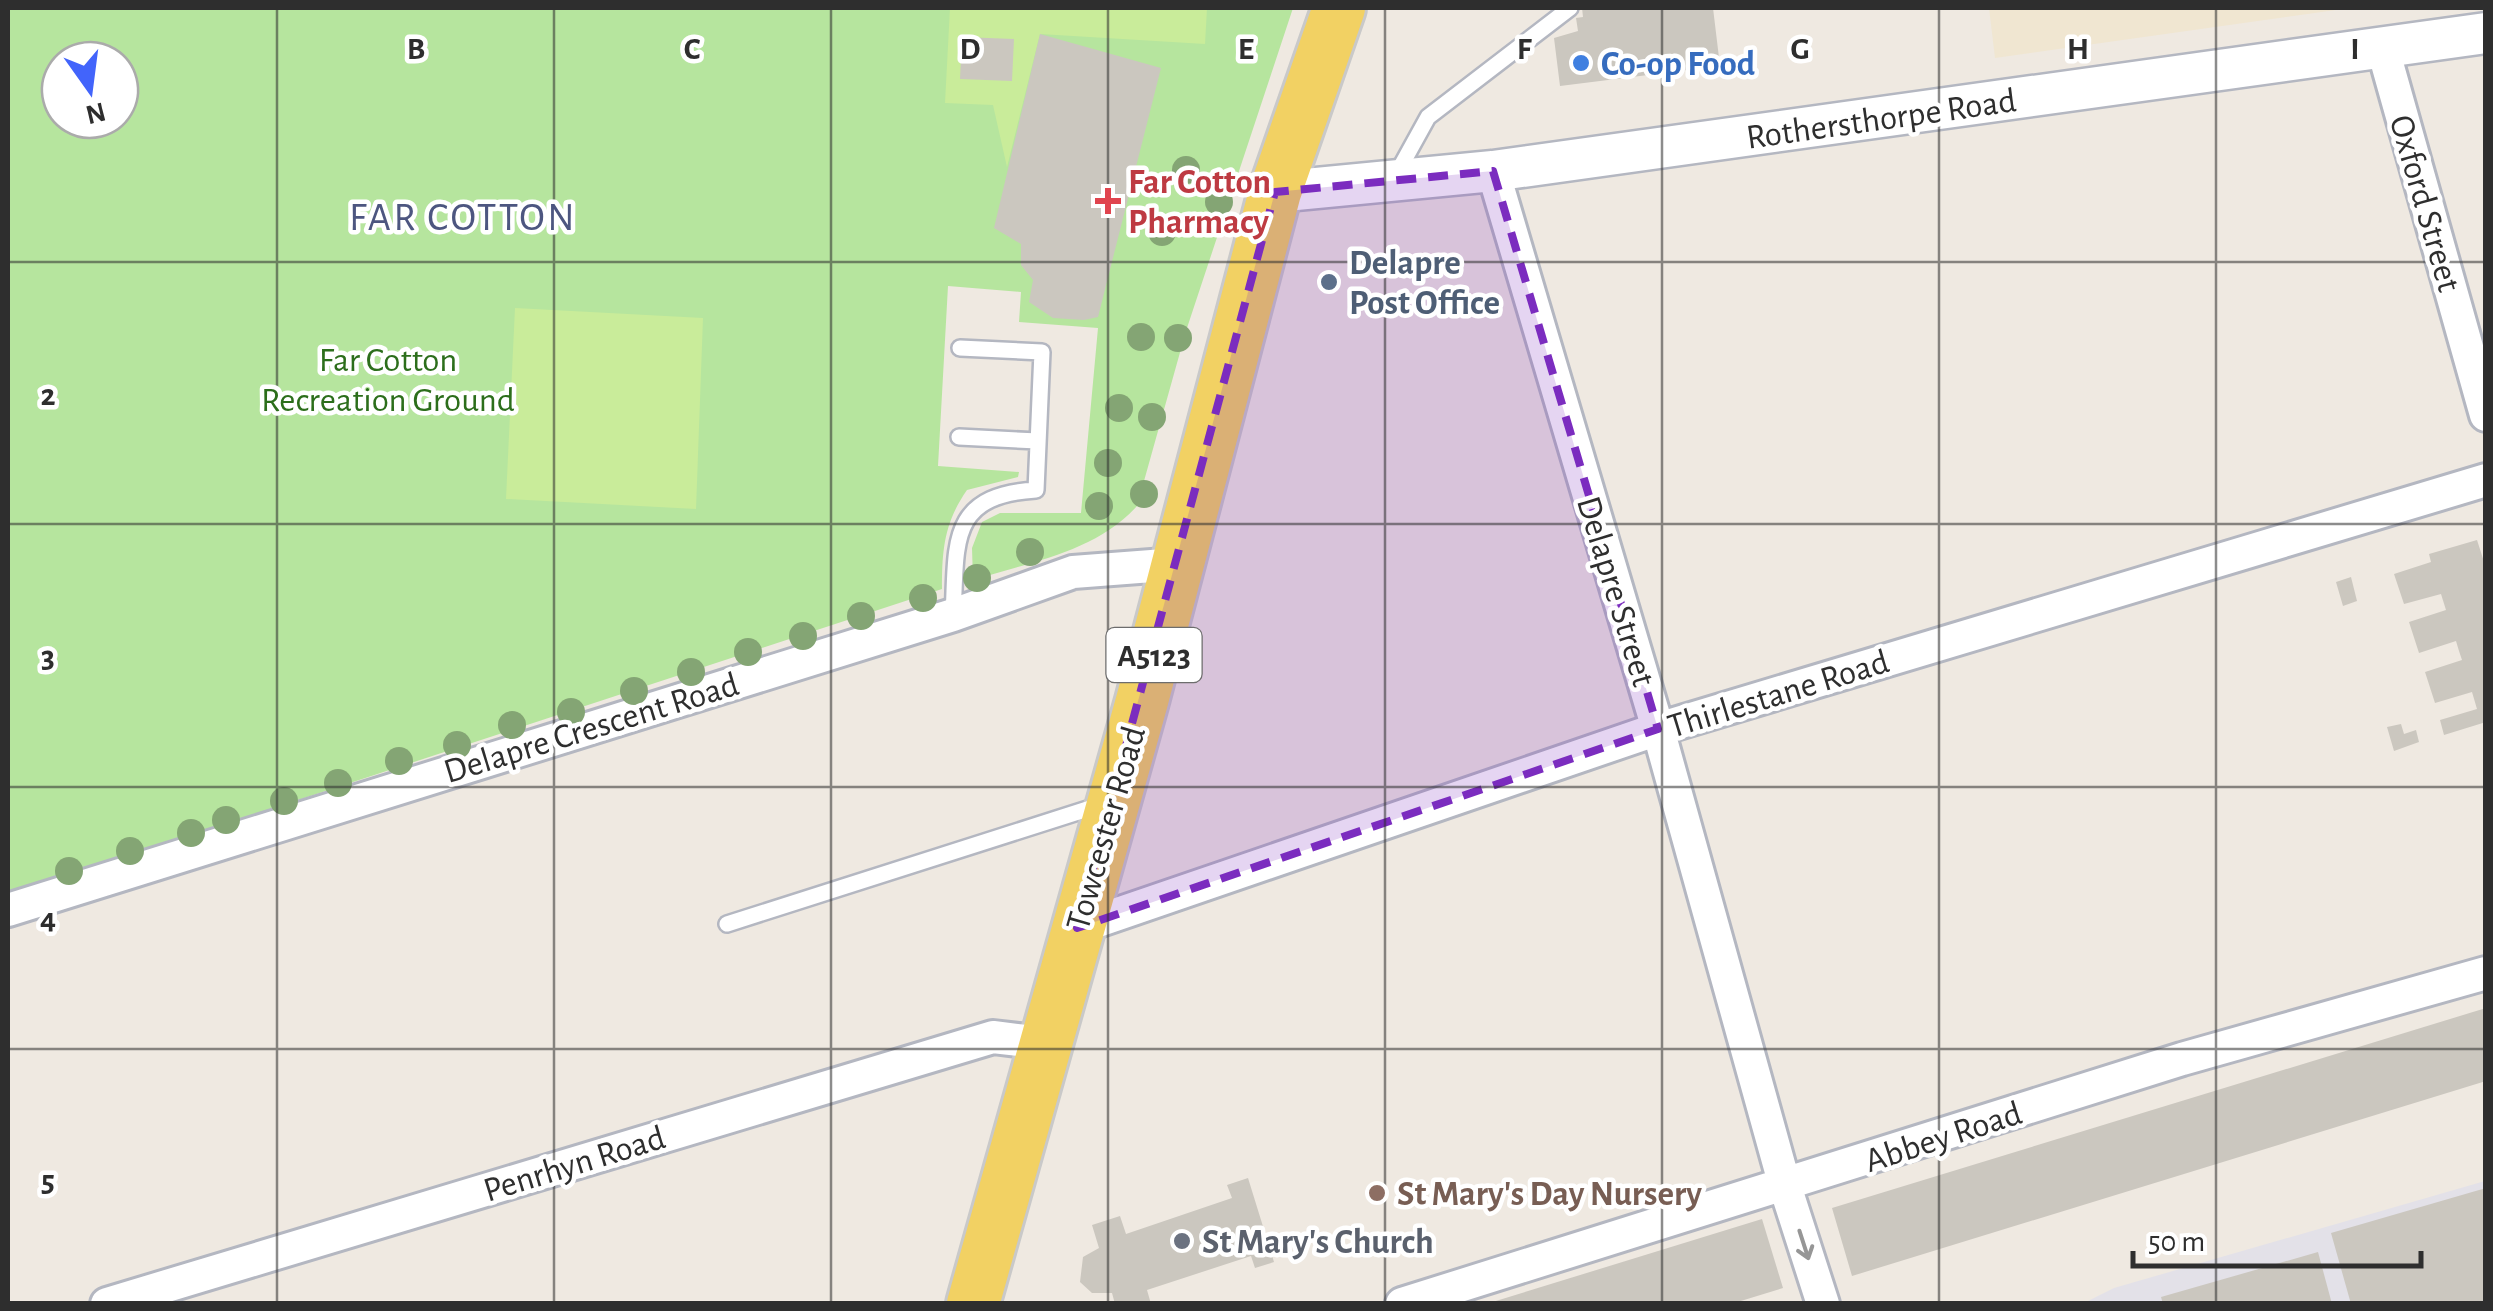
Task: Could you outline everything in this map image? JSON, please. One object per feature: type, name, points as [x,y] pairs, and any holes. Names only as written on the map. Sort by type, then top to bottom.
[{"type":"main road","name":"Towcester Road","points":[[974,1304],[1178,564],[1275,192],[1339,8]]},
{"type":"street","name":"Rothersthorpe Road","points":[[1275,192],[1493,171],[2486,33]]},
{"type":"street","name":"Oxford Street","points":[[2383,48],[2486,415]]},
{"type":"street","name":"Delapre Street","points":[[1493,171],[1658,729],[1785,1186],[1823,1304]]},
{"type":"street","name":"Thirlestane Road","points":[[1077,928],[1658,729],[2486,480]]},
{"type":"street","name":"Delapre Crescent Road","points":[[8,910],[953,615],[1073,572],[1178,564]]},
{"type":"street","name":"Abbey Road","points":[[1402,1304],[2182,1059],[2486,972]]},
{"type":"street","name":"Penrhyn Road","points":[[107,1304],[993,1036],[1044,1043]]},
{"type":"lane","points":[[1392,182],[1428,117],[1570,8]]},
{"type":"lane","points":[[953,615],[958,531],[981,504],[1007,492],[1036,490],[1042,352],[960,348]]},
{"type":"lane","points":[[960,437],[1038,440]]},
{"type":"lane","points":[[727,924],[1113,801]]},
{"type":"highlighted area","points":[[1493,171],[1658,729],[1077,928],[1275,192]]},
{"type":"shaded area","points":[[1989,8],[2350,8],[1995,58]]},
{"type":"shaded area","points":[[2485,1181],[2485,1303],[2082,1304],[2114,1288]]},
{"type":"green space","name":"Far Cotton Recreation Ground","points":[[8,8],[1293,8],[1186,331],[1137,506],[1121,522],[1082,545],[973,580],[972,548],[982,522],[1000,513],[1081,513],[1098,328],[1019,322],[1021,292],[948,286],[938,466],[1019,472],[1018,477],[967,490],[946,537],[942,589],[8,895]]},
{"type":"green space","points":[[950,8],[1207,8],[1205,44],[1040,34],[1007,167],[993,105],[945,103]]},
{"type":"green space","points":[[515,308],[703,318],[696,509],[506,499]]},
{"type":"building","points":[[1582,8],[1713,8],[1720,66],[1560,86],[1554,38],[1578,31],[1576,18],[1583,17]]},
{"type":"building","points":[[1040,34],[1161,68],[1098,317],[1084,320],[1053,318],[1029,302],[1033,280],[1021,265],[1021,244],[994,228]]},
{"type":"building","points":[[962,37],[1014,39],[1012,81],[960,79]]},
{"type":"building","points":[[2477,540],[2486,568],[2486,722],[2444,735],[2440,720],[2477,709],[2472,692],[2435,703],[2425,672],[2462,660],[2456,641],[2419,653],[2409,622],[2446,610],[2441,594],[2404,604],[2394,574],[2431,562],[2429,554]]},
{"type":"building","points":[[2351,577],[2357,601],[2343,606],[2336,582]]},
{"type":"building","points":[[2401,724],[2404,734],[2416,730],[2419,742],[2394,751],[2387,727]]},
{"type":"building","points":[[2486,1008],[2486,1081],[1852,1276],[1832,1208]]},
{"type":"building","name":"St Mary's Church","points":[[1248,1178],[1274,1262],[1255,1268],[1251,1256],[1147,1290],[1151,1304],[1115,1304],[1112,1293],[1092,1293],[1080,1282],[1083,1257],[1099,1248],[1092,1225],[1120,1216],[1126,1234],[1232,1198],[1227,1185]]},
{"type":"building","points":[[2486,1188],[2486,1304],[2351,1304],[2331,1233]]},
{"type":"building","points":[[1762,1219],[1783,1288],[1731,1304],[1486,1304]]},
{"type":"building","points":[[2318,1252],[2332,1304],[2163,1304],[2161,1297]]},
{"type":"place","name":"Co-op Food","points":[[1581,63]]},
{"type":"place","name":"Far Cotton Pharmacy","points":[[1108,201]]},
{"type":"place","name":"Delapre Post Office","points":[[1329,282]]},
{"type":"place","name":"St Mary's Day Nursery","points":[[1377,1193]]},
{"type":"place","name":"St Mary's Church","points":[[1182,1241]]},
{"type":"district","name":"FAR COTTON","points":[[463,216]]}]
